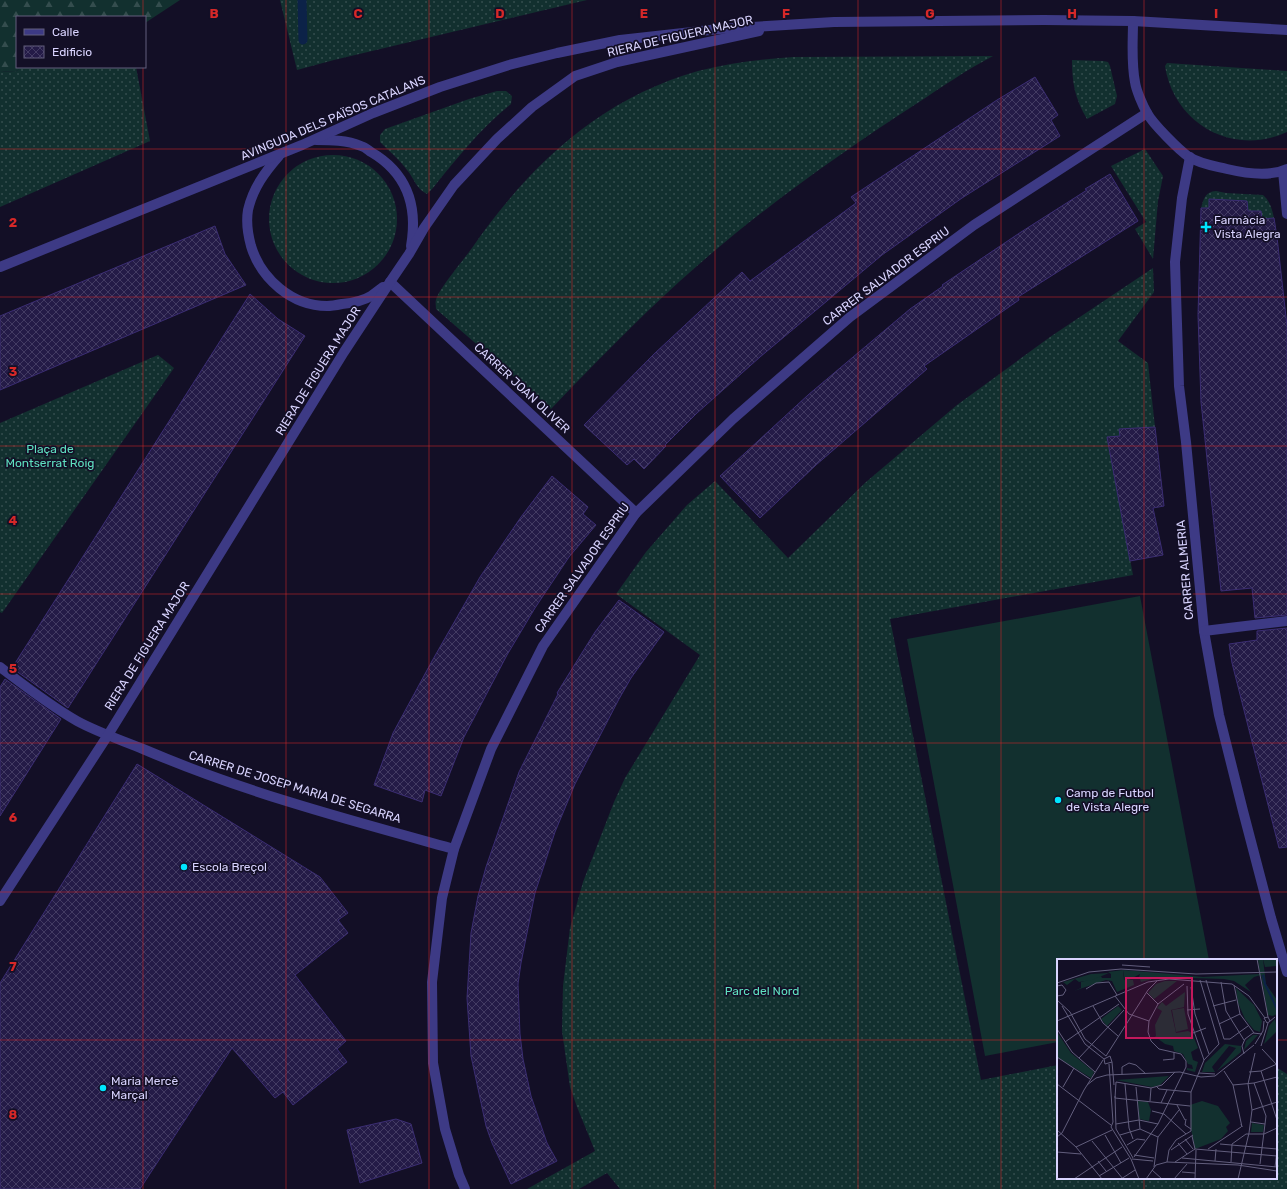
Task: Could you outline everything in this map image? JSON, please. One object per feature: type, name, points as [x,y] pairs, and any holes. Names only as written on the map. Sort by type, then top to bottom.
[{"type":"street","name":"AVINGUDA DELS PAÏSOS CATALANS","points":[[0,267],[280,154],[372,113],[440,88],[509,65],[620,40],[719,29],[834,22],[1036,20],[1133,21],[1287,30]]},
{"type":"street","points":[[1133,21],[1132,60],[1135,84],[1147,113],[1165,135],[1190,157],[1210,165],[1236,171],[1265,173],[1285,170],[1287,214]]},
{"type":"street","name":"RIERA DE FIGUERA MAJOR","points":[[0,901],[108,735],[340,359],[409,254],[424,228],[460,179],[497,139],[532,107],[576,76],[617,62],[794,24]]},
{"type":"street","name":"CARRER SALVADOR ESPRIU","points":[[465,1189],[459,1176],[445,1129],[433,1064],[432,982],[442,898],[454,849],[491,749],[543,646],[636,513],[733,419],[850,317],[974,226],[1147,113]]},
{"type":"street","points":[[313,140],[334,140],[361,146],[384,160],[400,177],[409,195],[413,211],[413,235],[409,254]]},
{"type":"street","points":[[280,154],[262,176],[253,192],[248,212],[248,235],[254,256],[264,273],[276,286],[292,297],[308,303],[326,306],[352,303],[370,296],[390,282]]},
{"type":"street","name":"CARRER ALMERIA","points":[[1190,157],[1182,198],[1175,262],[1179,386],[1186,442],[1204,631],[1219,715],[1242,811],[1287,972]]},
{"type":"street","name":"CARRER JOAN OLIVER","points":[[390,282],[636,513]]},
{"type":"street","points":[[1204,631],[1287,621]]},
{"type":"street","name":"CARRER DE JOSEP MARIA DE SEGARRA","points":[[0,667],[50,704],[78,722],[175,763],[265,794],[454,849]]},
{"type":"green space","points":[[0,0],[180,0],[146,22],[146,16],[16,16],[16,68],[21,68],[15,72],[0,71]]},
{"type":"green space","points":[[280,0],[587,0],[297,70]]},
{"type":"green space","points":[[993,56],[973,67],[885,124],[825,166],[736,233],[680,281],[647,312],[551,409],[436,309],[436,300],[446,282],[494,218],[542,163],[569,139],[598,118],[629,99],[662,83],[710,68],[745,62],[793,57]]},
{"type":"green space","points":[[1072,60],[1108,62],[1117,96],[1115,104],[1087,119],[1075,91]]},
{"type":"green space","points":[[1167,63],[1287,71],[1287,132],[1267,139],[1246,140],[1227,137],[1209,130],[1193,119],[1180,104],[1171,87],[1165,66]]},
{"type":"green space","points":[[21,68],[136,68],[150,141],[0,207],[0,71],[15,72]]},
{"type":"green space","points":[[497,91],[506,91],[512,96],[511,104],[479,133],[427,194],[420,189],[404,166],[380,142],[380,135],[385,129],[469,99]]},
{"type":"green space","points":[[1145,149],[1163,176],[1158,201],[1153,259],[1135,229],[1146,222],[1111,166]]},
{"type":"green space","points":[[327,155],[339,155],[352,158],[369,166],[382,178],[394,200],[397,219],[396,231],[392,243],[386,255],[374,268],[352,280],[339,283],[327,283],[314,280],[297,272],[284,260],[272,238],[269,225],[269,213],[272,200],[280,183],[292,170],[314,158]]},
{"type":"green space","points":[[1216,191],[1263,195],[1269,203],[1274,218],[1262,219],[1260,211],[1248,211],[1246,201],[1209,199],[1209,208],[1201,208],[1207,194]]},
{"type":"green space","name":"Parc del Nord","points":[[1153,268],[1154,292],[1118,341],[1148,363],[1155,427],[1119,429],[1120,436],[1107,438],[1133,575],[890,619],[981,1080],[1057,1065],[1057,1179],[1277,1179],[1277,1068],[1287,1074],[1287,1189],[620,1189],[607,1173],[579,1189],[527,1189],[595,1151],[570,1087],[562,1031],[563,986],[570,928],[583,882],[614,802],[625,778],[700,655],[616,594],[646,552],[687,505],[715,481],[788,558],[866,482],[957,405],[1050,337]]},
{"type":"green space","name":"Plaça de Montserrat Roig","points":[[158,355],[174,368],[2,613],[0,612],[0,423]]},
{"type":"green space","name":"Camp de Futbol de Vista Alegre","points":[[1140,596],[1209,959],[1057,959],[1057,1042],[985,1056],[907,639]]},
{"type":"building","points":[[1035,77],[1058,115],[1051,120],[1060,136],[962,198],[882,255],[760,357],[697,413],[665,445],[666,446],[644,469],[634,459],[627,465],[584,425],[654,354],[742,272],[750,281],[856,203],[851,197],[997,100]]},
{"type":"building","points":[[1110,174],[1138,221],[1018,297],[1019,300],[924,366],[927,369],[816,465],[760,518],[720,476],[808,395],[910,309],[943,286],[942,285],[1087,190],[1085,189]]},
{"type":"building","points":[[1209,199],[1247,201],[1248,211],[1261,211],[1262,219],[1274,218],[1287,326],[1287,615],[1255,618],[1252,588],[1221,591],[1201,402],[1198,315],[1201,208],[1209,208]]},
{"type":"building","points":[[215,226],[225,254],[246,285],[0,390],[0,316]]},
{"type":"building","points":[[250,294],[278,319],[305,336],[68,708],[12,668]]},
{"type":"building","points":[[1155,427],[1164,506],[1153,508],[1163,555],[1130,561],[1107,437],[1120,436],[1119,429]]},
{"type":"building","points":[[552,476],[588,507],[583,514],[596,525],[569,557],[535,608],[507,655],[464,737],[441,796],[425,790],[422,802],[374,785],[393,733],[480,577],[521,517]]},
{"type":"building","points":[[619,600],[664,632],[631,678],[575,784],[555,832],[535,893],[518,984],[520,1034],[523,1059],[531,1096],[547,1143],[557,1161],[511,1184],[492,1143],[486,1126],[471,1056],[467,998],[471,933],[478,896],[486,867],[519,772],[558,694],[557,693],[595,632]]},
{"type":"building","points":[[1287,628],[1287,847],[1279,848],[1232,663],[1229,644],[1257,640],[1257,631]]},
{"type":"building","points":[[5,679],[61,719],[0,816],[0,687]]},
{"type":"building","points":[[137,764],[320,877],[348,913],[338,920],[348,933],[295,975],[346,1041],[337,1049],[347,1062],[293,1105],[283,1092],[275,1098],[232,1048],[140,1189],[0,1189],[0,983]]},
{"type":"building","points":[[396,1119],[411,1124],[422,1163],[360,1183],[347,1130]]},
{"type":"waterway","name":"RIERA DE FIGUERA MAJOR","points":[[302,0],[303,40]]},
{"type":"place","name":"Farmàcia Vista Alegra","points":[[1206,227]]},
{"type":"place","name":"Camp de Futbol de Vista Alegre","points":[[1058,800]]},
{"type":"place","name":"Escola Breçol","points":[[184,867]]},
{"type":"place","name":"Maria Mercè Marçal","points":[[103,1088]]}]
